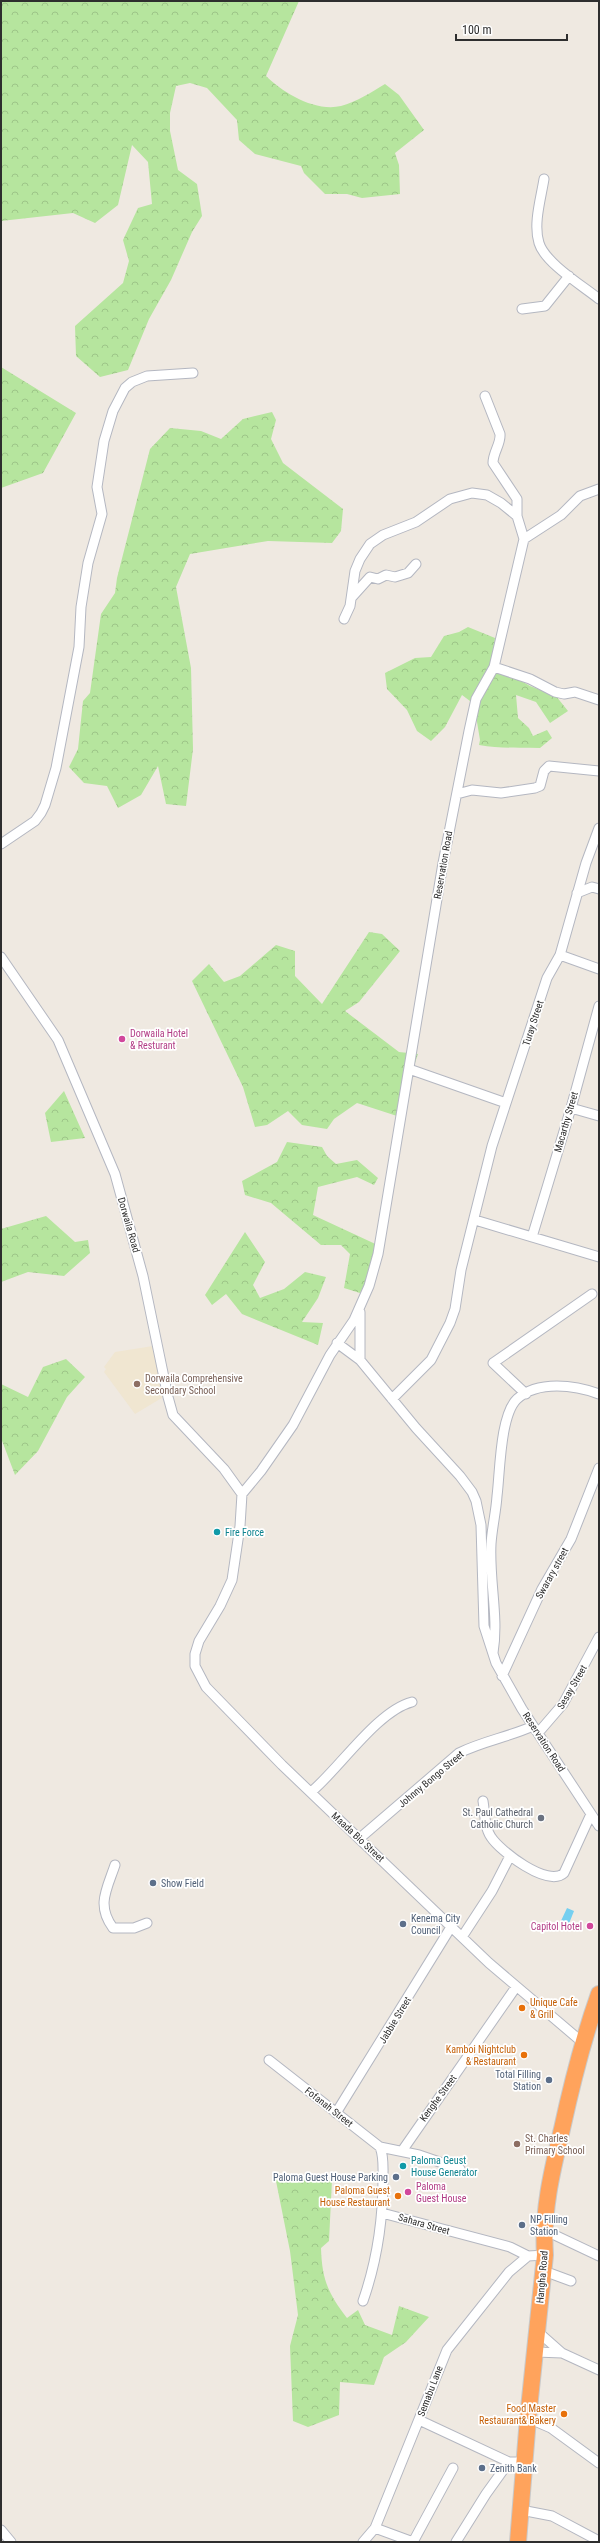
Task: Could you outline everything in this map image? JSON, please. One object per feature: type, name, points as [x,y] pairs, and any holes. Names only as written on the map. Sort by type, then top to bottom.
[{"type":"highway","name":"Hangha Road","points":[[518,2542],[528,2418],[536,2352],[536,2330],[545,2263],[544,2230],[550,2176],[582,2042],[599,1994]]},
{"type":"street","points":[[544,179],[537,230],[539,244],[552,261],[599,299]]},
{"type":"street","points":[[522,309],[545,306],[569,276]]},
{"type":"street","points":[[1,844],[35,821],[41,813],[45,805],[56,768],[79,647],[81,607],[88,563],[102,514],[97,487],[104,441],[113,411],[126,388],[132,382],[147,376],[193,373]]},
{"type":"street","points":[[484,396],[500,434],[501,440],[493,456],[493,463],[517,499],[516,516],[524,539],[561,515],[580,496],[599,489]]},
{"type":"street","points":[[344,619],[352,596],[355,571],[370,544],[383,534],[416,522],[450,499],[472,493],[487,495],[501,503],[516,516]]},
{"type":"street","name":"Reservation Road","points":[[360,1308],[375,1267],[388,1197],[443,863],[476,699],[494,667],[524,539]]},
{"type":"street","points":[[352,596],[370,577],[378,579],[386,575],[396,577],[408,573],[416,564]]},
{"type":"street","points":[[494,667],[530,679],[555,692],[564,694],[575,692],[599,700]]},
{"type":"street","points":[[457,794],[472,790],[501,793],[535,788],[540,786],[544,771],[549,766],[599,771]]},
{"type":"street","name":"Turay Street","points":[[392,1399],[431,1360],[450,1323],[455,1309],[461,1270],[475,1220],[486,1169],[547,978],[560,955],[577,892],[599,828]]},
{"type":"street","points":[[577,892],[592,887],[599,889]]},
{"type":"street","points":[[560,955],[599,969]]},
{"type":"street","name":"Dorwaila Road","points":[[1,956],[58,1040],[114,1174],[143,1276],[173,1415],[224,1469],[242,1494]]},
{"type":"street","name":"Macarthy Street","points":[[532,1237],[571,1108],[599,1006]]},
{"type":"street","points":[[409,1069],[506,1103]]},
{"type":"street","points":[[571,1108],[599,1116]]},
{"type":"street","points":[[475,1220],[599,1257]]},
{"type":"street","points":[[526,1394],[493,1363],[592,1294]]},
{"type":"street","points":[[242,1494],[261,1471],[293,1425],[337,1343],[360,1308]]},
{"type":"street","points":[[360,1308],[360,1360]]},
{"type":"street","name":"Reservation Road","points":[[337,1343],[360,1360],[392,1399],[466,1483],[476,1501],[481,1525],[484,1626],[493,1655],[502,1676],[599,1826]]},
{"type":"street","points":[[493,1655],[496,1635],[491,1544],[502,1446],[507,1422],[517,1400],[526,1394],[553,1386],[599,1394]]},
{"type":"street","name":"Swarary street","points":[[502,1676],[542,1589],[571,1539],[599,1468]]},
{"type":"street","name":"Maada Bio Street","points":[[242,1494],[232,1580],[220,1606],[199,1641],[194,1654],[195,1666],[199,1678],[227,1710],[451,1927],[516,1987],[582,2042]]},
{"type":"street","points":[[481,1525],[494,1524]]},
{"type":"street","name":"Sesay Street","points":[[536,1729],[563,1704],[599,1637]]},
{"type":"street","points":[[311,1792],[371,1730],[398,1709],[412,1702]]},
{"type":"street","name":"Johnny Bongo Street","points":[[360,1838],[459,1753],[476,1745],[536,1729]]},
{"type":"street","points":[[483,1800],[490,1836],[510,1856],[534,1870],[554,1876],[562,1875],[591,1814]]},
{"type":"street","points":[[462,1937],[492,1891],[510,1856]]},
{"type":"street","points":[[115,1865],[103,1903],[104,1915],[113,1928],[134,1928],[147,1923]]},
{"type":"street","name":"Jabbie Street","points":[[336,2112],[451,1927]]},
{"type":"street","name":"Kenghe Street","points":[[402,2151],[516,1987]]},
{"type":"street","name":"Fofanah Street","points":[[269,2060],[380,2147],[402,2151],[460,2169]]},
{"type":"street","points":[[363,2301],[374,2264],[382,2213],[383,2162],[380,2147]]},
{"type":"street","name":"Sahara Street","points":[[382,2213],[510,2247],[528,2256]]},
{"type":"street","points":[[544,2230],[599,2256]]},
{"type":"street","points":[[528,2256],[545,2263],[570,2281]]},
{"type":"street","name":"Semabu Lane","points":[[363,2542],[375,2528],[447,2350],[496,2286],[528,2256]]},
{"type":"street","points":[[536,2330],[562,2353],[599,2370]]},
{"type":"street","points":[[536,2352],[562,2353]]},
{"type":"street","points":[[528,2418],[551,2428],[599,2463]]},
{"type":"street","points":[[418,2420],[509,2462],[525,2462]]},
{"type":"street","points":[[456,2542],[486,2494],[509,2462]]},
{"type":"street","points":[[375,2528],[413,2542],[453,2468]]},
{"type":"street","points":[[521,2510],[552,2516],[599,2541]]},
{"type":"street","points":[[2,2531],[11,2542]]},
{"type":"shaded area","name":"Dorwaila Comprehensive Secondary School","points":[[153,1346],[165,1396],[135,1414],[104,1372],[106,1369],[104,1367],[115,1352]]},
{"type":"green space","points":[[1,1],[299,1],[266,76],[290,95],[310,104],[321,106],[331,107],[347,104],[385,84],[399,95],[424,130],[395,153],[399,165],[400,194],[362,198],[347,194],[325,194],[304,173],[301,166],[255,154],[239,140],[237,120],[207,88],[190,83],[176,86],[170,113],[170,131],[178,170],[197,184],[202,216],[192,232],[171,280],[149,319],[128,370],[100,377],[76,356],[75,326],[123,283],[129,261],[123,240],[138,208],[152,204],[148,162],[132,145],[118,205],[95,223],[73,213],[1,221]]},
{"type":"green space","points":[[1,367],[76,413],[43,473],[1,488]]},
{"type":"green space","points":[[272,412],[276,420],[271,439],[283,463],[343,509],[341,531],[332,543],[268,541],[190,554],[176,587],[191,668],[193,749],[186,806],[166,804],[158,766],[141,795],[118,808],[107,786],[84,783],[69,767],[78,749],[83,701],[90,693],[101,614],[115,593],[117,578],[150,449],[170,428],[201,431],[221,439],[243,419]]},
{"type":"green space","points":[[468,627],[495,638],[492,664],[530,686],[556,696],[568,711],[550,723],[536,702],[516,695],[518,718],[529,728],[533,736],[547,730],[552,738],[540,748],[479,745],[480,740],[474,704],[462,695],[445,727],[431,741],[417,731],[407,710],[387,689],[385,673],[415,658],[431,657],[444,636],[459,632]]},
{"type":"green space","points":[[369,932],[382,934],[400,951],[359,1002],[345,1011],[399,1052],[418,1054],[397,1116],[357,1103],[334,1119],[327,1129],[302,1125],[288,1111],[267,1125],[255,1127],[243,1087],[192,981],[209,964],[224,982],[240,976],[276,945],[295,951],[295,976],[322,1004]]},
{"type":"green space","points":[[64,1091],[85,1138],[51,1142],[45,1113]]},
{"type":"green space","points":[[287,1142],[322,1147],[327,1156],[336,1164],[357,1160],[378,1178],[374,1185],[357,1177],[318,1187],[313,1215],[384,1248],[360,1293],[344,1288],[350,1254],[341,1245],[321,1245],[271,1203],[245,1195],[242,1181],[277,1162]]},
{"type":"green space","points":[[46,1216],[75,1242],[88,1240],[90,1253],[64,1276],[28,1272],[1,1282],[1,1229]]},
{"type":"green space","points":[[245,1232],[265,1262],[253,1285],[260,1298],[284,1289],[305,1272],[326,1277],[318,1298],[302,1322],[323,1323],[318,1345],[242,1314],[226,1294],[212,1305],[205,1295]]},
{"type":"green space","points":[[66,1359],[85,1377],[67,1397],[38,1451],[15,1475],[1,1438],[1,1384],[28,1397],[43,1367]]},
{"type":"green space","points":[[275,2176],[332,2180],[329,2241],[321,2248],[323,2269],[327,2286],[347,2318],[358,2310],[365,2325],[392,2335],[399,2306],[429,2317],[406,2342],[384,2357],[374,2385],[340,2382],[339,2415],[308,2427],[293,2421],[290,2346],[298,2315],[290,2251]]},
{"type":"water","points":[[567,1908],[574,1911],[568,1926],[560,1923]]},
{"type":"place","name":"Dorwaila Hotel & Resturant","points":[[122,1039]]},
{"type":"place","name":"Dorwaila Comprehensive Secondary School","points":[[137,1384]]},
{"type":"place","name":"Fire Force","points":[[217,1532]]},
{"type":"place","name":"St. Paul Cathedral Catholic Church","points":[[541,1818]]},
{"type":"place","name":"Show Field","points":[[153,1883]]},
{"type":"place","name":"Kenema City Council","points":[[403,1924]]},
{"type":"place","name":"Capitol Hotel","points":[[590,1926]]},
{"type":"place","name":"Unique Cafe & Grill","points":[[522,2008]]},
{"type":"place","name":"Kamboi Nightclub & Restaurant","points":[[524,2055]]},
{"type":"place","name":"Total Filling Station","points":[[549,2080]]},
{"type":"place","name":"St. Charles Primary School","points":[[517,2144]]},
{"type":"place","name":"Paloma Geust House Generator","points":[[403,2166]]},
{"type":"place","name":"Paloma Guest House Parking","points":[[396,2177]]},
{"type":"place","name":"Paloma Guest House","points":[[408,2192]]},
{"type":"place","name":"Paloma Guest House Restaurant","points":[[398,2196]]},
{"type":"place","name":"NP Filling Station","points":[[522,2225]]},
{"type":"place","name":"Food Master Restaurant& Bakery","points":[[564,2414]]},
{"type":"place","name":"Zenith Bank","points":[[482,2468]]}]
